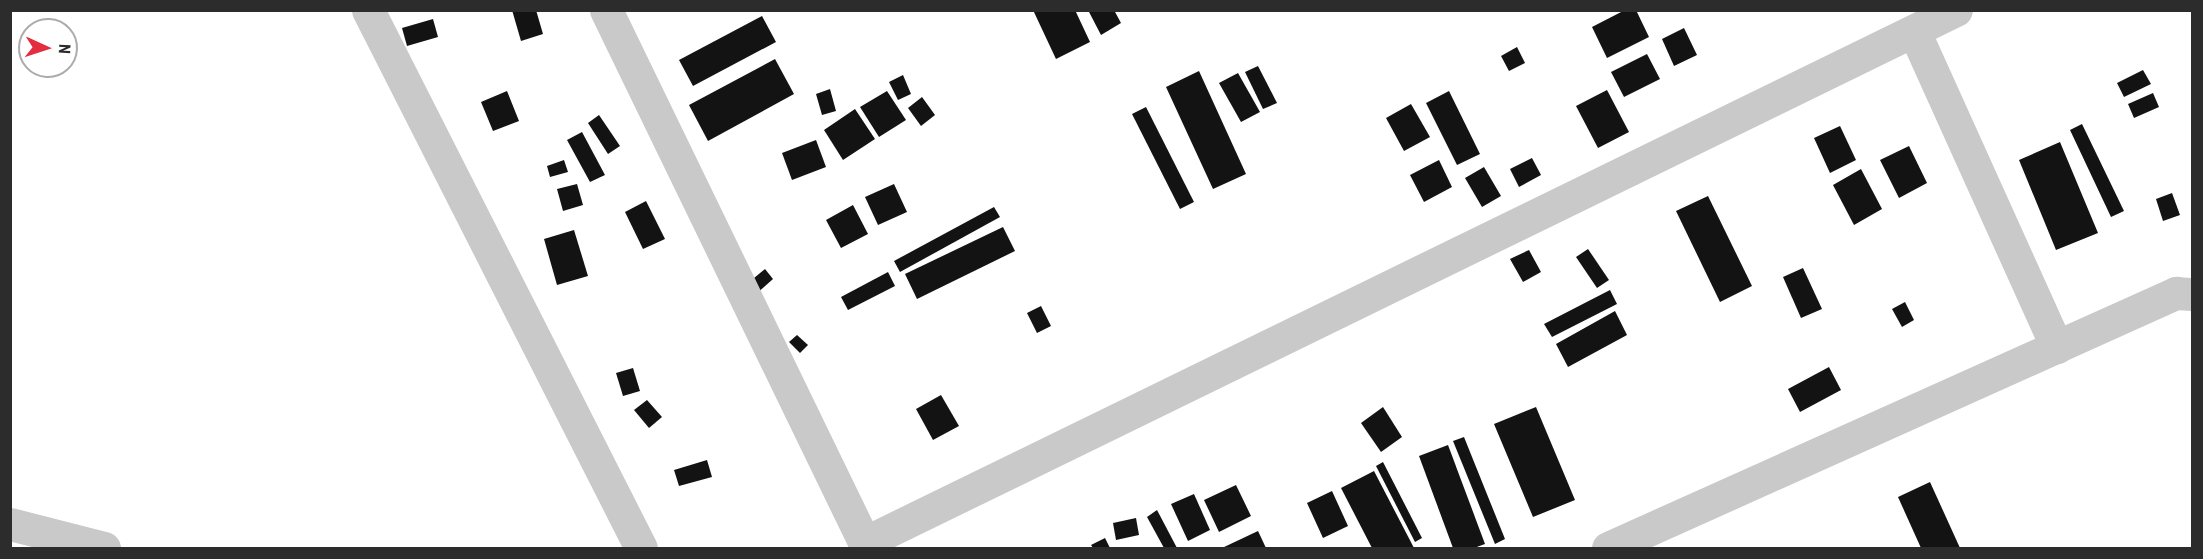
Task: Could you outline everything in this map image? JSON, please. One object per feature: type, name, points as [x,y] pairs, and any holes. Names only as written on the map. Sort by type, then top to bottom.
[{"type":"street","points":[[368,10],[640,549]]},
{"type":"street","points":[[606,10],[866,546],[1956,10]]},
{"type":"street","points":[[1914,31],[2057,347]]},
{"type":"street","points":[[1608,549],[2176,293],[2193,294]]},
{"type":"street","points":[[10,524],[104,549]]},
{"type":"building","points":[[512,10],[536,10],[543,34],[521,41]]},
{"type":"building","points":[[1033,10],[1075,10],[1090,42],[1056,59]]},
{"type":"building","points":[[1088,10],[1114,10],[1121,23],[1101,35]]},
{"type":"building","points":[[1625,10],[1636,10],[1649,37],[1607,58],[1592,27]]},
{"type":"building","points":[[762,16],[776,42],[693,86],[679,60]]},
{"type":"building","points":[[433,19],[438,37],[407,46],[402,28]]},
{"type":"building","points":[[1684,28],[1697,55],[1674,66],[1662,39]]},
{"type":"building","points":[[1517,47],[1525,63],[1509,71],[1501,56]]},
{"type":"building","points":[[1647,54],[1660,79],[1624,97],[1611,72]]},
{"type":"building","points":[[775,59],[794,94],[708,141],[689,105]]},
{"type":"building","points":[[1258,66],[1277,103],[1263,109],[1245,72]]},
{"type":"building","points":[[2143,70],[2151,84],[2124,97],[2117,83]]},
{"type":"building","points":[[1199,71],[1246,174],[1213,189],[1166,87]]},
{"type":"building","points":[[1238,73],[1260,112],[1241,122],[1219,83]]},
{"type":"building","points":[[903,75],[911,94],[898,100],[889,82]]},
{"type":"building","points":[[830,89],[836,111],[822,115],[816,94]]},
{"type":"building","points":[[1607,90],[1629,132],[1598,148],[1576,106]]},
{"type":"building","points":[[507,91],[519,121],[493,131],[481,102]]},
{"type":"building","points":[[887,91],[906,120],[879,137],[860,107]]},
{"type":"building","points":[[1449,91],[1480,154],[1457,165],[1426,103]]},
{"type":"building","points":[[2153,93],[2159,107],[2134,118],[2128,104]]},
{"type":"building","points":[[922,97],[935,115],[921,126],[908,108]]},
{"type":"building","points":[[1411,104],[1430,137],[1404,151],[1386,118]]},
{"type":"building","points":[[1146,107],[1194,202],[1180,209],[1132,114]]},
{"type":"building","points":[[855,109],[875,139],[843,160],[824,130]]},
{"type":"building","points":[[599,115],[620,146],[608,154],[588,123]]},
{"type":"building","points":[[2082,124],[2124,211],[2111,217],[2070,130]]},
{"type":"building","points":[[1840,126],[1856,160],[1830,173],[1814,138]]},
{"type":"building","points":[[582,132],[605,175],[590,182],[567,140]]},
{"type":"building","points":[[816,140],[826,167],[792,180],[782,153]]},
{"type":"building","points":[[2060,142],[2098,233],[2056,250],[2019,160]]},
{"type":"building","points":[[1909,146],[1927,183],[1899,198],[1880,160]]},
{"type":"building","points":[[1532,158],[1541,175],[1519,187],[1510,169]]},
{"type":"building","points":[[564,160],[568,172],[550,177],[547,166]]},
{"type":"building","points":[[1439,160],[1452,187],[1424,202],[1410,175]]},
{"type":"building","points":[[1484,167],[1501,196],[1482,207],[1465,178]]},
{"type":"building","points":[[1861,169],[1882,209],[1854,225],[1833,185]]},
{"type":"building","points":[[577,184],[583,205],[563,211],[557,189]]},
{"type":"building","points":[[894,184],[907,212],[878,225],[865,197]]},
{"type":"building","points":[[2172,193],[2180,215],[2163,221],[2156,199]]},
{"type":"building","points":[[1708,196],[1752,286],[1720,302],[1676,211]]},
{"type":"building","points":[[646,201],[665,239],[643,249],[625,212]]},
{"type":"building","points":[[853,205],[868,234],[841,248],[826,220]]},
{"type":"building","points":[[994,207],[1000,217],[900,272],[894,261]]},
{"type":"building","points":[[1003,227],[1015,251],[917,299],[905,274]]},
{"type":"building","points":[[574,230],[588,276],[557,285],[544,239]]},
{"type":"building","points":[[1588,249],[1609,280],[1597,288],[1576,257]]},
{"type":"building","points":[[1529,250],[1541,272],[1523,282],[1510,259]]},
{"type":"building","points":[[1803,268],[1822,309],[1801,318],[1783,277]]},
{"type":"building","points":[[765,269],[773,279],[756,294],[748,283]]},
{"type":"building","points":[[888,272],[895,286],[848,310],[841,297]]},
{"type":"building","points":[[1610,290],[1617,304],[1552,337],[1544,324]]},
{"type":"building","points":[[1905,302],[1914,320],[1902,327],[1892,309]]},
{"type":"building","points":[[1041,306],[1051,326],[1037,333],[1027,313]]},
{"type":"building","points":[[1615,311],[1627,335],[1568,367],[1556,344]]},
{"type":"building","points":[[797,335],[808,345],[800,353],[789,342]]},
{"type":"building","points":[[1829,367],[1841,390],[1800,412],[1788,389]]},
{"type":"building","points":[[633,368],[640,391],[623,396],[616,373]]},
{"type":"building","points":[[941,395],[959,426],[933,440],[916,409]]},
{"type":"building","points":[[647,400],[662,417],[649,428],[634,410]]},
{"type":"building","points":[[1383,407],[1402,437],[1381,452],[1361,423]]},
{"type":"building","points":[[1536,407],[1575,500],[1533,517],[1494,424]]},
{"type":"building","points":[[1464,437],[1505,539],[1495,544],[1453,441]]},
{"type":"building","points":[[1448,445],[1485,544],[1474,548],[1453,548],[1419,456]]},
{"type":"building","points":[[707,460],[712,477],[679,486],[674,470]]},
{"type":"building","points":[[1383,462],[1422,538],[1415,542],[1376,466]]},
{"type":"building","points":[[1374,471],[1414,548],[1372,548],[1341,488]]},
{"type":"building","points":[[1930,482],[1960,548],[1921,548],[1898,497]]},
{"type":"building","points":[[1236,485],[1251,516],[1219,532],[1204,500]]},
{"type":"building","points":[[1332,491],[1348,526],[1323,538],[1307,503]]},
{"type":"building","points":[[1194,494],[1210,530],[1188,541],[1171,504]]},
{"type":"building","points":[[1157,510],[1177,548],[1164,548],[1147,517]]},
{"type":"building","points":[[1136,518],[1139,535],[1116,540],[1113,523]]},
{"type":"building","points":[[1258,531],[1266,548],[1222,548]]},
{"type":"building","points":[[1105,538],[1110,548],[1093,548],[1091,545]]}]
